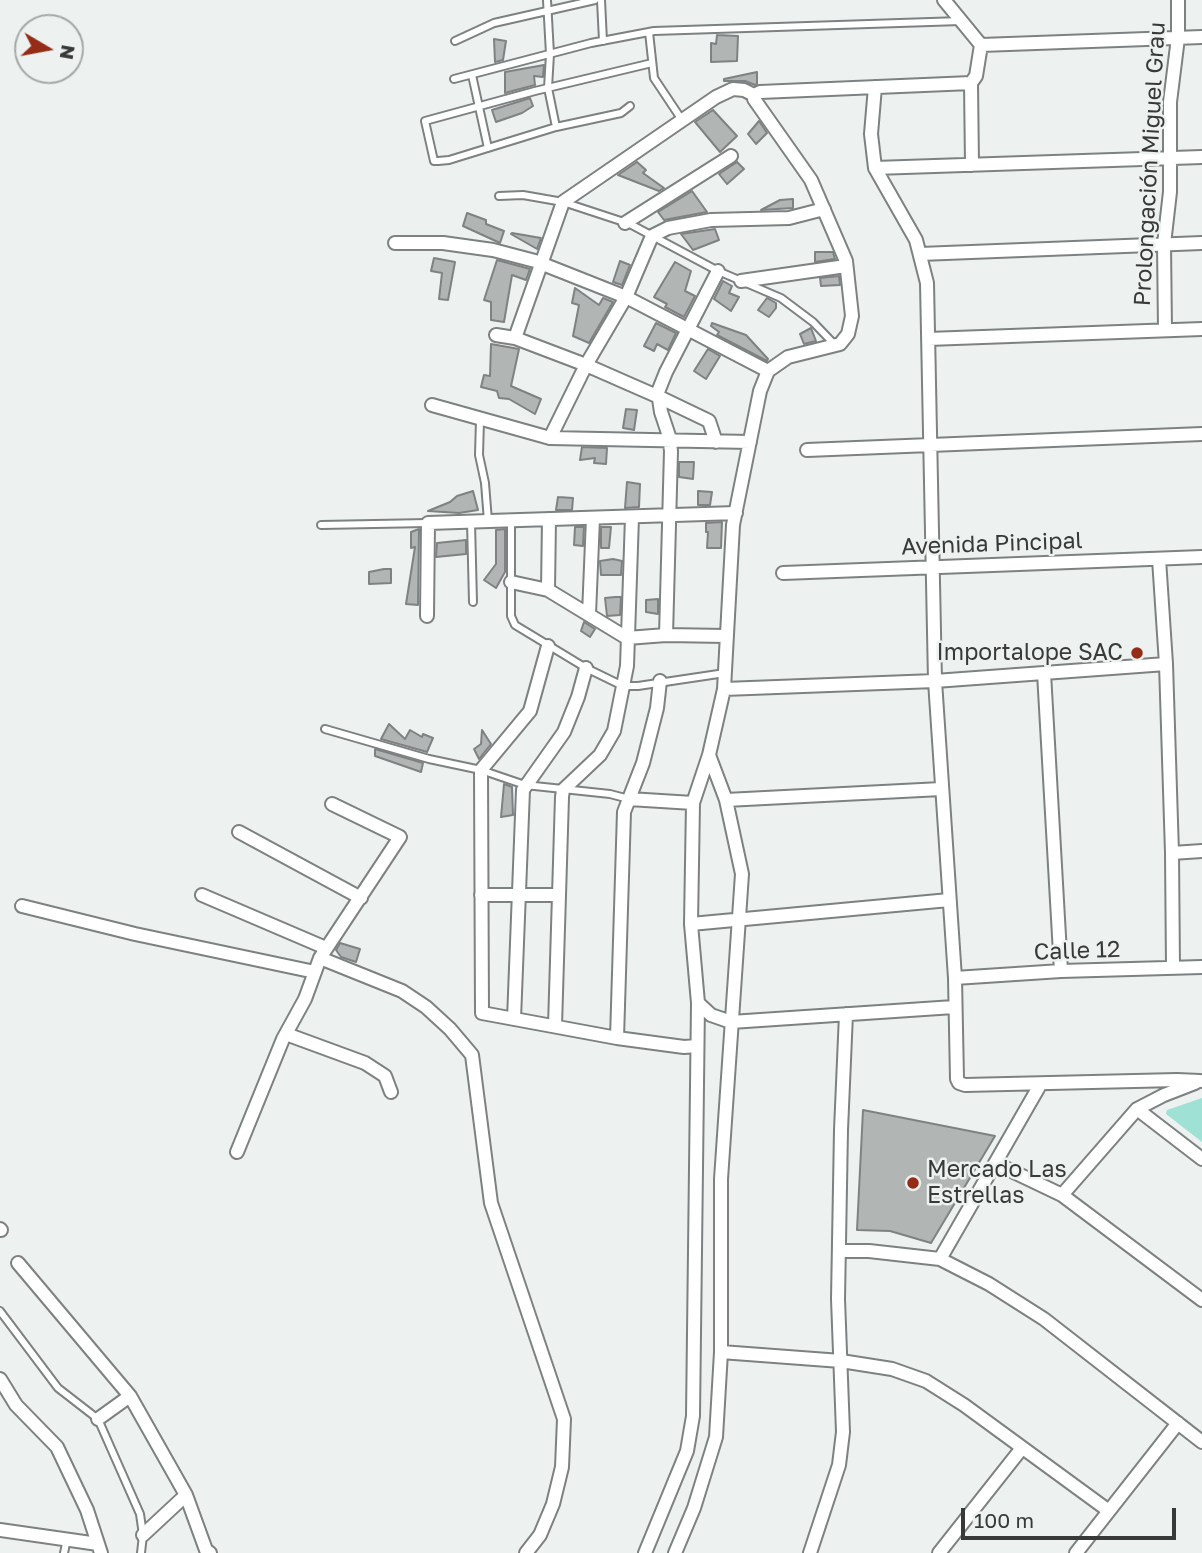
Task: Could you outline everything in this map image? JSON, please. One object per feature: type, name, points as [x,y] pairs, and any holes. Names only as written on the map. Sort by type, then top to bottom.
[{"type":"street","points":[[944,0],[981,45],[976,76],[971,83],[972,165]]},
{"type":"street","name":"Prolongación Miguel Grau","points":[[1164,330],[1164,244],[1170,192],[1170,102],[1178,38],[1178,0]]},
{"type":"street","points":[[981,45],[1202,37]]},
{"type":"street","points":[[515,338],[563,202],[716,97],[733,89],[754,94],[971,83]]},
{"type":"street","points":[[875,87],[871,134],[875,168],[916,240],[926,283],[935,681],[955,978],[957,1079],[959,1083],[1040,1085],[1201,1081]]},
{"type":"street","points":[[645,1553],[687,1451],[694,1416],[698,1003],[691,924],[693,803],[709,755],[724,689],[736,513],[760,391],[768,371],[788,357],[840,344],[848,334],[852,316],[846,266],[824,209],[811,180],[754,99],[754,94]]},
{"type":"street","points":[[625,223],[731,156]]},
{"type":"street","points":[[875,168],[1202,157]]},
{"type":"street","points":[[550,438],[586,365],[626,297],[652,236],[668,228],[712,220],[789,218],[824,209]]},
{"type":"street","points":[[395,243],[443,243],[480,248],[541,264],[626,297],[768,371]]},
{"type":"street","points":[[920,254],[1202,243]]},
{"type":"street","points":[[741,281],[846,266]]},
{"type":"street","points":[[666,635],[669,441],[659,397],[666,372],[718,271]]},
{"type":"street","points":[[928,339],[1202,329]]},
{"type":"street","points":[[496,335],[515,338],[586,365],[709,421],[716,442]]},
{"type":"street","points":[[432,405],[550,438],[750,442]]},
{"type":"street","points":[[807,450],[1202,434]]},
{"type":"street","points":[[427,615],[428,523],[736,513]]},
{"type":"street","points":[[555,1026],[564,790],[600,755],[614,731],[627,666],[632,517]]},
{"type":"street","points":[[589,614],[593,518]]},
{"type":"street","points":[[548,590],[549,519]]},
{"type":"street","name":"Avenida Pincipal","points":[[783,573],[1202,557]]},
{"type":"street","points":[[1160,559],[1166,664],[1173,968]]},
{"type":"street","points":[[510,582],[548,590],[627,638],[666,635],[726,636]]},
{"type":"street","points":[[548,646],[530,711],[481,770],[482,1013],[617,1038],[684,1047],[697,1046]]},
{"type":"street","points":[[724,689],[935,681],[1166,664]]},
{"type":"street","points":[[514,1019],[523,790],[564,732],[579,697],[586,668]]},
{"type":"street","points":[[1044,673],[1061,971]]},
{"type":"street","points":[[617,1038],[624,812],[643,763],[660,681]]},
{"type":"street","points":[[675,1553],[694,1508],[716,1437],[721,1352],[721,1179],[742,874],[726,800],[709,755]]},
{"type":"street","points":[[726,800],[941,789]]},
{"type":"street","points":[[629,799],[693,803]]},
{"type":"street","points":[[237,1152],[323,953],[400,837],[332,804]]},
{"type":"street","points":[[239,832],[361,898]]},
{"type":"street","points":[[1172,853],[1202,851]]},
{"type":"street","points":[[202,895],[323,953],[358,975],[402,991],[434,1014],[472,1055],[491,1203],[564,1419],[562,1467],[552,1504],[540,1535],[526,1553]]},
{"type":"street","points":[[481,895],[559,895]]},
{"type":"street","points":[[691,924],[949,900]]},
{"type":"street","points":[[22,906],[135,934],[315,972]]},
{"type":"street","name":"Calle 12","points":[[955,978],[1061,971],[1202,967]]},
{"type":"street","points":[[698,1003],[711,1015],[731,1022],[954,1007]]},
{"type":"street","points":[[810,1553],[839,1465],[843,1432],[839,1251],[846,1014]]},
{"type":"street","points":[[286,1034],[365,1063],[385,1076],[391,1092]]},
{"type":"street","points":[[1062,1195],[1137,1109],[1201,1081]]},
{"type":"street","points":[[940,1259],[1040,1085]]},
{"type":"street","points":[[1137,1109],[1202,1158]]},
{"type":"street","points":[[995,1163],[1062,1195],[1202,1300]]},
{"type":"street","points":[[839,1251],[869,1251],[940,1259],[989,1284],[1044,1319],[1202,1442]]},
{"type":"street","points":[[18,1263],[130,1395],[186,1495],[206,1550],[210,1553]]},
{"type":"street","points":[[721,1352],[841,1361],[892,1369],[926,1381],[1109,1511]]},
{"type":"street","points":[[0,1379],[16,1405],[57,1447],[87,1510],[99,1548]]},
{"type":"street","points":[[98,1419],[130,1395]]},
{"type":"street","points":[[1076,1553],[1178,1423]]},
{"type":"street","points":[[940,1553],[1023,1448]]},
{"type":"street","points":[[143,1535],[186,1495]]},
{"type":"street","points":[[0,1530],[67,1539],[99,1548]]},
{"type":"lane","points":[[547,0],[550,54],[548,88],[556,127]]},
{"type":"lane","points":[[455,41],[494,23],[595,0]]},
{"type":"lane","points":[[601,0],[603,41]]},
{"type":"lane","points":[[454,79],[649,32],[961,21]]},
{"type":"lane","points":[[649,32],[654,78],[682,120]]},
{"type":"lane","points":[[629,106],[621,113],[556,127],[449,160],[434,161],[425,121],[652,63]]},
{"type":"lane","points":[[472,75],[488,148]]},
{"type":"lane","points":[[499,196],[523,195],[563,202],[625,223],[718,271],[781,298],[813,322],[836,345]]},
{"type":"lane","points":[[480,420],[479,455],[485,483],[488,521]]},
{"type":"lane","points":[[511,521],[510,616],[515,625],[586,668],[623,686],[638,687],[660,681],[725,673]]},
{"type":"lane","points":[[471,522],[472,602]]},
{"type":"lane","points":[[321,525],[428,523]]},
{"type":"lane","points":[[325,729],[429,759],[481,770],[525,785],[610,794],[629,799]]},
{"type":"lane","points":[[0,1311],[58,1388],[98,1419],[140,1514],[143,1535],[141,1553]]},
{"type":"lane","points":[[65,1553],[67,1539]]},
{"type":"green space","points":[[1202,1098],[1202,1142],[1166,1114],[1167,1110]]},
{"type":"building","points":[[717,35],[738,36],[737,61],[711,62],[711,43],[716,44]]},
{"type":"building","points":[[494,39],[506,41],[503,60],[495,62]]},
{"type":"building","points":[[544,65],[543,77],[534,76],[535,85],[505,93],[505,72]]},
{"type":"building","points":[[757,72],[755,85],[745,81],[724,81],[724,79]]},
{"type":"building","points":[[530,98],[533,106],[496,122],[492,110]]},
{"type":"building","points":[[713,110],[737,136],[720,152],[695,122]]},
{"type":"building","points":[[759,121],[767,133],[756,144],[748,134]]},
{"type":"building","points":[[637,162],[646,170],[643,173],[664,188],[659,191],[618,175]]},
{"type":"building","points":[[737,162],[744,169],[727,184],[719,174]]},
{"type":"building","points":[[692,191],[707,212],[664,220],[658,212]]},
{"type":"building","points":[[793,199],[793,208],[761,210],[780,200]]},
{"type":"building","points":[[467,213],[504,231],[500,243],[463,226]]},
{"type":"building","points":[[715,229],[719,240],[693,250],[681,234]]},
{"type":"building","points":[[511,234],[541,238],[537,249]]},
{"type":"building","points":[[815,252],[833,252],[835,259],[815,262]]},
{"type":"building","points":[[434,258],[455,262],[448,300],[439,299],[442,273],[431,271]]},
{"type":"building","points":[[497,260],[530,269],[526,280],[512,275],[504,322],[491,320],[491,302],[484,300]]},
{"type":"building","points":[[620,261],[630,265],[622,285],[613,282]]},
{"type":"building","points":[[675,262],[691,271],[685,291],[695,296],[684,317],[665,307],[667,304],[654,297]]},
{"type":"building","points":[[839,276],[840,285],[821,286],[820,278]]},
{"type":"building","points":[[723,281],[732,286],[729,293],[739,297],[731,311],[714,299]]},
{"type":"building","points":[[575,288],[599,305],[603,298],[613,302],[589,343],[573,336],[579,305],[572,303]]},
{"type":"building","points":[[767,298],[776,303],[776,308],[769,317],[758,310]]},
{"type":"building","points":[[656,323],[676,333],[668,350],[657,344],[654,351],[644,346]]},
{"type":"building","points":[[712,323],[746,335],[767,361],[717,335],[719,332],[711,326]]},
{"type":"building","points":[[811,328],[816,341],[804,344],[800,334]]},
{"type":"building","points":[[491,344],[519,349],[511,386],[541,399],[535,414],[509,399],[499,398],[497,391],[481,387],[484,375],[490,376]]},
{"type":"building","points":[[708,349],[720,356],[706,379],[694,371]]},
{"type":"building","points":[[626,409],[637,410],[634,430],[623,428]]},
{"type":"building","points":[[582,447],[607,448],[606,464],[594,463],[595,458],[580,460]]},
{"type":"building","points":[[679,462],[694,462],[693,479],[679,477]]},
{"type":"building","points":[[627,482],[640,484],[639,507],[625,508]]},
{"type":"building","points":[[473,491],[478,510],[459,513],[428,511],[450,502],[457,496]]},
{"type":"building","points":[[698,491],[712,492],[710,505],[698,505]]},
{"type":"building","points":[[558,497],[573,498],[572,510],[556,510]]},
{"type":"building","points":[[722,522],[721,548],[707,548],[706,523]]},
{"type":"building","points":[[575,527],[584,527],[583,546],[574,545]]},
{"type":"building","points":[[601,527],[611,527],[609,548],[601,548]]},
{"type":"building","points":[[419,529],[418,605],[406,604],[415,547],[411,548],[411,532]]},
{"type":"building","points":[[505,529],[505,572],[496,588],[484,580],[496,564],[496,530]]},
{"type":"building","points":[[466,540],[466,554],[436,557],[437,543]]},
{"type":"building","points":[[600,561],[622,561],[621,575],[601,575]]},
{"type":"building","points":[[391,569],[391,583],[369,584],[369,572]]},
{"type":"building","points":[[621,597],[620,615],[607,616],[605,598]]},
{"type":"building","points":[[658,599],[658,614],[646,612],[646,600]]},
{"type":"building","points":[[584,622],[595,629],[590,637],[581,631]]},
{"type":"building","points":[[389,724],[405,739],[410,730],[422,737],[423,734],[433,738],[427,752],[381,739]]},
{"type":"building","points":[[482,730],[491,744],[479,759],[474,749],[481,744]]},
{"type":"building","points":[[375,749],[423,763],[421,772],[375,756]]},
{"type":"building","points":[[504,784],[512,787],[513,815],[501,817]]},
{"type":"building","points":[[340,943],[360,949],[356,962],[341,957],[336,950]]},
{"type":"building","name":"Mercado Las Estrellas","points":[[863,1110],[995,1136],[931,1243],[890,1231],[857,1230]]},
{"type":"place","name":"Importalope SAC","points":[[1137,653]]},
{"type":"place","name":"Mercado Las Estrellas","points":[[913,1183]]}]
